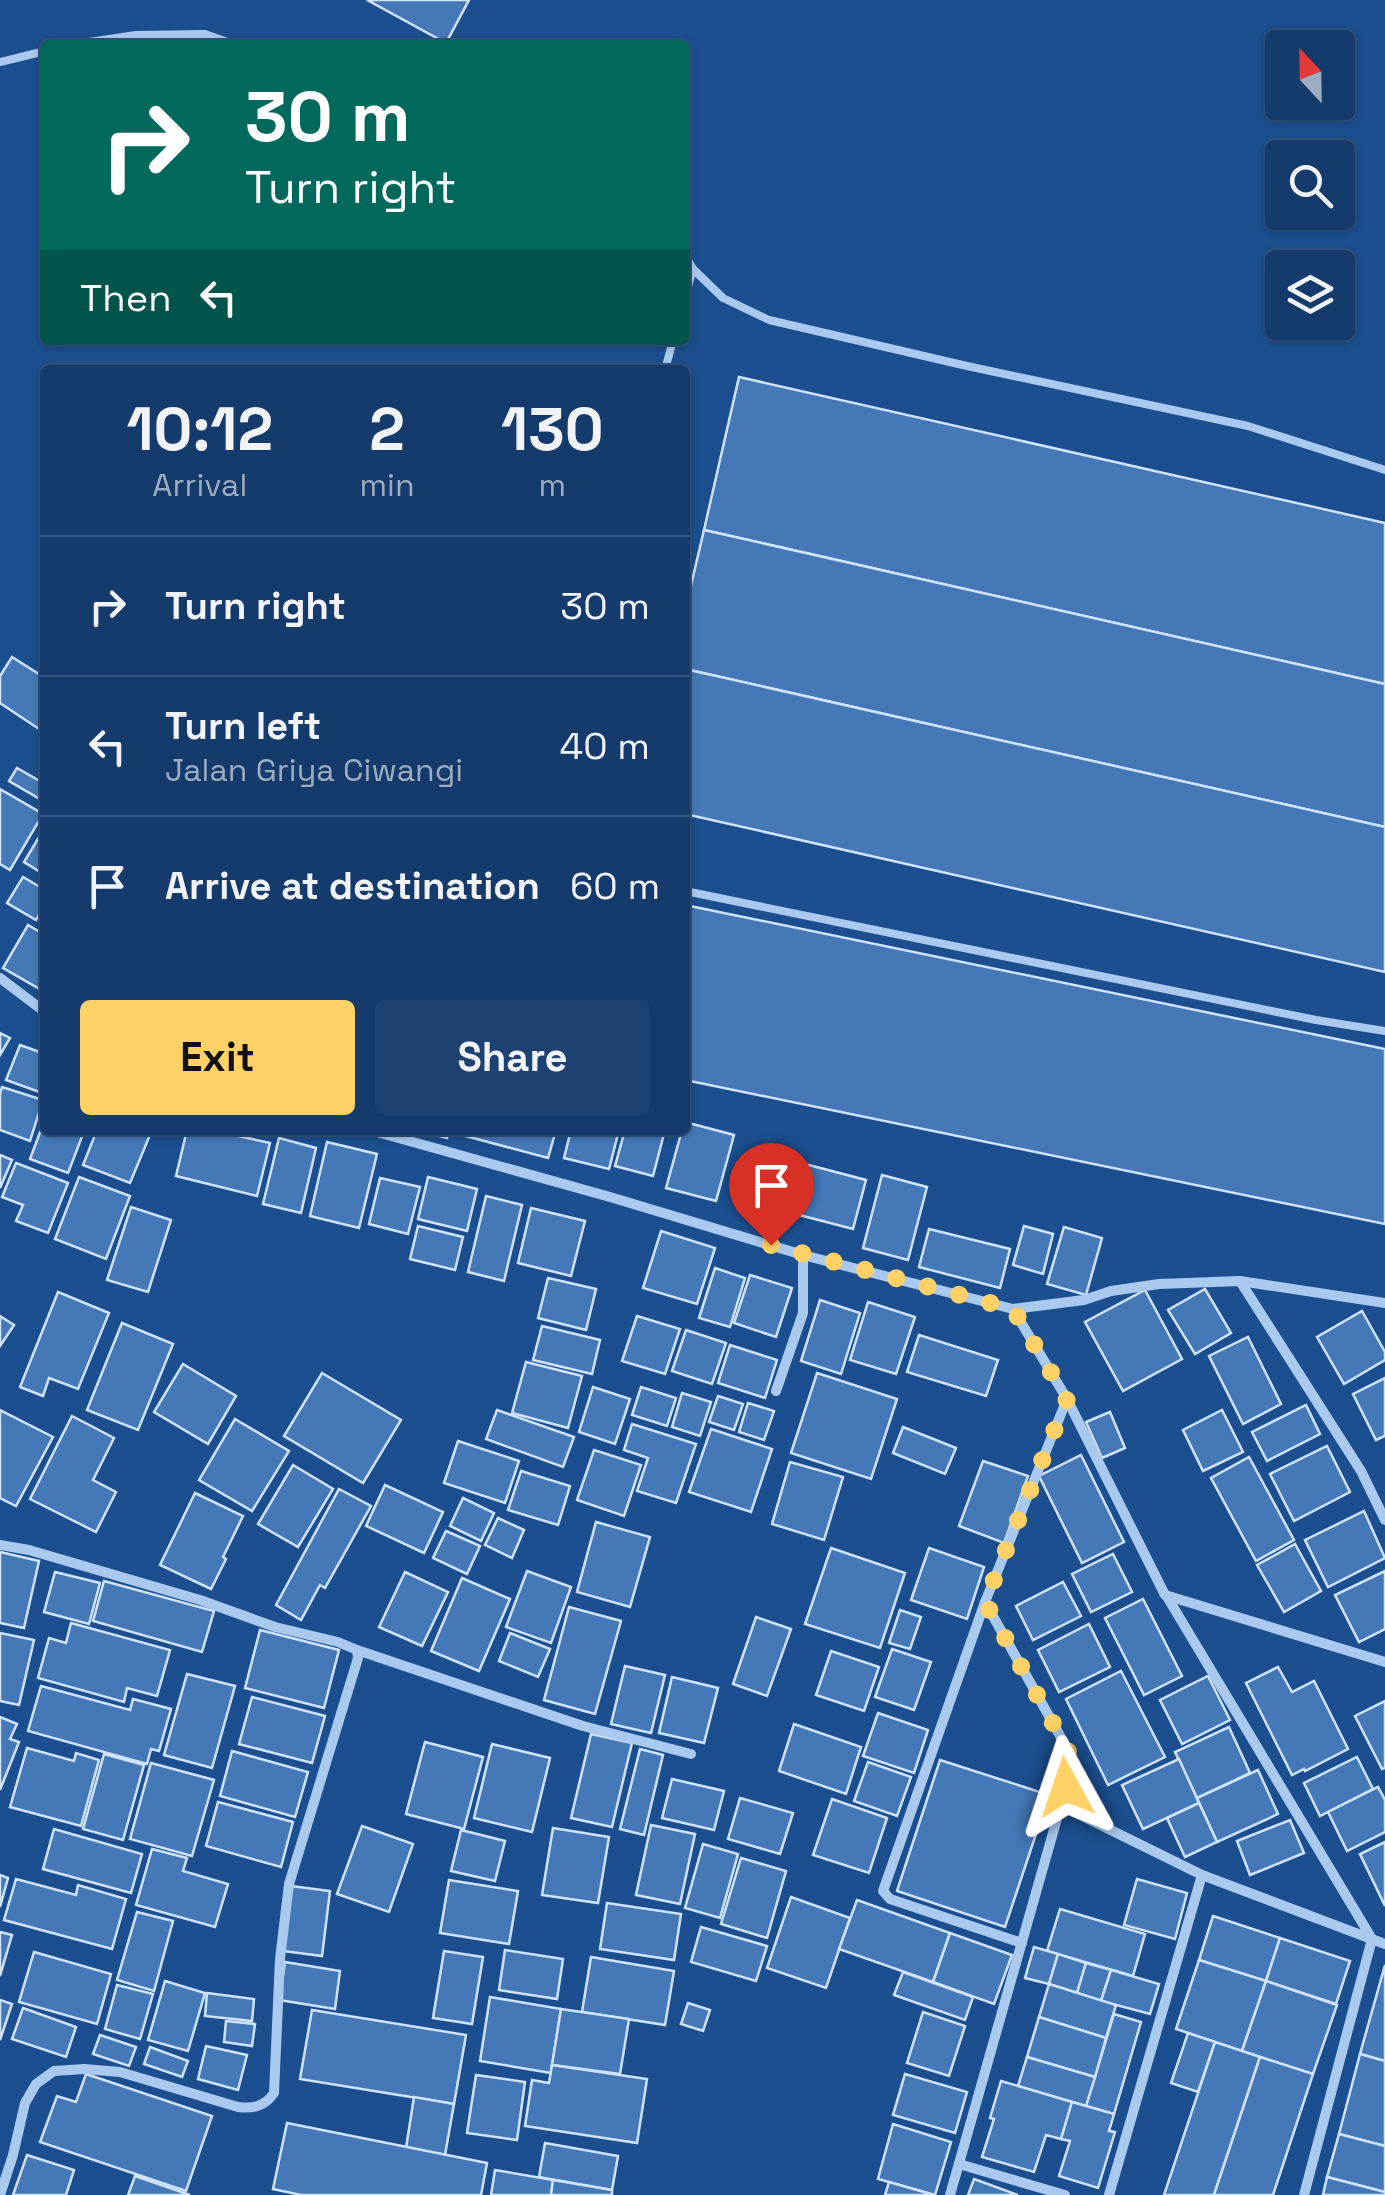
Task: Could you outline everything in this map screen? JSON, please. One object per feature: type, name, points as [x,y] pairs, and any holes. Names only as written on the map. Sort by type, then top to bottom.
[{"type":"street","points":[[0,978],[40,1008]]},
{"type":"street","points":[[388,1135],[803,1255],[1013,1309],[1084,1300],[1111,1291],[1159,1284],[1240,1281],[1385,1303]]},
{"type":"street","points":[[776,1392],[803,1313],[803,1255]]},
{"type":"street","points":[[1240,1281],[1361,1471],[1385,1520]]},
{"type":"street","points":[[1013,1309],[1067,1399],[1165,1594],[1372,1939],[1304,2195]]},
{"type":"street","points":[[1022,1943],[890,1899],[884,1890],[985,1602],[1067,1399]]},
{"type":"street","points":[[0,1545],[200,1600],[275,1627],[338,1642],[583,1726],[691,1754]]},
{"type":"street","points":[[1165,1594],[1385,1662]]},
{"type":"street","points":[[950,2195],[1066,1787],[1068,1750],[985,1602]]},
{"type":"street","points":[[0,2195],[25,2103],[36,2084],[54,2071],[120,2072],[238,2106],[252,2108],[268,2102],[276,2082],[280,1960],[289,1884],[356,1668],[358,1650]]},
{"type":"street","points":[[1062,1806],[1202,1875],[1385,1944]]},
{"type":"street","points":[[1108,2195],[1202,1875]]},
{"type":"street","points":[[959,2164],[1065,2195]]},
{"type":"lane","points":[[106,40],[205,34],[222,40]]},
{"type":"lane","points":[[0,62],[40,51]]},
{"type":"lane","points":[[690,265],[723,298],[770,320],[1248,426],[1385,470]]},
{"type":"lane","points":[[690,277],[692,269]]},
{"type":"lane","points":[[690,892],[1385,1031]]},
{"type":"building","points":[[367,0],[469,0],[448,40],[440,40]]},
{"type":"building","points":[[739,377],[1385,523],[1385,684],[704,530]]},
{"type":"building","points":[[704,530],[1385,684],[1385,827],[690,670],[690,590]]},
{"type":"building","points":[[12,657],[40,675],[40,730],[0,703],[0,676]]},
{"type":"building","points":[[690,670],[1385,827],[1385,972],[690,815]]},
{"type":"building","points":[[17,768],[40,781],[40,799],[9,781]]},
{"type":"building","points":[[0,789],[40,812],[40,819],[10,870],[0,864]]},
{"type":"building","points":[[40,835],[40,872],[24,862]]},
{"type":"building","points":[[23,877],[40,887],[40,913],[36,920],[7,903]]},
{"type":"building","points":[[690,906],[1385,1049],[1385,1224],[690,1081]]},
{"type":"building","points":[[28,925],[40,932],[40,989],[3,968]]},
{"type":"building","points":[[0,1033],[10,1038],[0,1055]]},
{"type":"building","points":[[20,1045],[40,1052],[40,1092],[6,1080]]},
{"type":"building","points":[[2,1087],[40,1099],[30,1141],[0,1130]]},
{"type":"building","points":[[690,1123],[734,1135],[716,1201],[666,1188],[681,1135],[690,1135]]},
{"type":"building","points":[[40,1132],[83,1135],[68,1173],[30,1159]]},
{"type":"building","points":[[95,1135],[150,1135],[130,1183],[83,1165]]},
{"type":"building","points":[[186,1135],[234,1135],[270,1143],[257,1196],[176,1176]]},
{"type":"building","points":[[462,1135],[555,1135],[548,1158]]},
{"type":"building","points":[[570,1135],[618,1135],[609,1169],[564,1158]]},
{"type":"building","points":[[624,1135],[664,1135],[653,1176],[615,1166]]},
{"type":"building","points":[[279,1138],[316,1148],[301,1213],[263,1204]]},
{"type":"building","points":[[327,1142],[377,1154],[359,1228],[310,1216]]},
{"type":"building","points":[[763,1153],[866,1180],[853,1229],[749,1202]]},
{"type":"building","points":[[0,1155],[12,1160],[0,1188]]},
{"type":"building","points":[[16,1163],[68,1183],[48,1233],[16,1221],[23,1205],[2,1197]]},
{"type":"building","points":[[882,1175],[927,1187],[908,1260],[863,1248]]},
{"type":"building","points":[[79,1177],[130,1196],[106,1259],[55,1239]]},
{"type":"building","points":[[428,1177],[477,1189],[467,1231],[418,1219]]},
{"type":"building","points":[[380,1178],[420,1187],[408,1234],[369,1224]]},
{"type":"building","points":[[486,1196],[522,1205],[504,1281],[468,1272]]},
{"type":"building","points":[[131,1207],[171,1220],[148,1292],[107,1280]]},
{"type":"building","points":[[531,1208],[585,1221],[571,1276],[518,1263]]},
{"type":"building","points":[[418,1226],[463,1237],[455,1270],[410,1259]]},
{"type":"building","points":[[1024,1226],[1053,1234],[1043,1274],[1013,1265]]},
{"type":"building","points":[[1064,1227],[1102,1238],[1086,1295],[1047,1284]]},
{"type":"building","points":[[929,1229],[1010,1249],[1000,1288],[919,1267]]},
{"type":"building","points":[[661,1231],[715,1248],[697,1304],[643,1288]]},
{"type":"building","points":[[715,1268],[745,1278],[730,1327],[699,1318]]},
{"type":"building","points":[[750,1275],[792,1288],[776,1337],[734,1323]]},
{"type":"building","points":[[548,1278],[596,1289],[586,1330],[538,1318]]},
{"type":"building","points":[[1205,1289],[1231,1333],[1195,1354],[1168,1310]]},
{"type":"building","points":[[1145,1290],[1182,1359],[1123,1391],[1085,1322]]},
{"type":"building","points":[[58,1292],[109,1313],[78,1389],[49,1378],[43,1396],[20,1387]]},
{"type":"building","points":[[820,1300],[860,1313],[841,1374],[801,1361]]},
{"type":"building","points":[[868,1302],[915,1317],[896,1374],[850,1360]]},
{"type":"building","points":[[1362,1311],[1385,1352],[1385,1360],[1344,1384],[1317,1337]]},
{"type":"building","points":[[0,1316],[14,1325],[0,1346]]},
{"type":"building","points":[[637,1316],[680,1329],[665,1374],[622,1361]]},
{"type":"building","points":[[122,1323],[173,1344],[138,1430],[87,1410]]},
{"type":"building","points":[[542,1326],[600,1340],[592,1374],[533,1360]]},
{"type":"building","points":[[686,1330],[726,1343],[712,1384],[672,1371]]},
{"type":"building","points":[[919,1335],[998,1360],[986,1396],[907,1372]]},
{"type":"building","points":[[1248,1337],[1281,1404],[1243,1424],[1209,1356]]},
{"type":"building","points":[[730,1345],[777,1360],[765,1398],[718,1383]]},
{"type":"building","points":[[526,1362],[582,1376],[568,1428],[512,1413]]},
{"type":"building","points":[[183,1364],[236,1396],[208,1444],[154,1412]]},
{"type":"building","points":[[322,1373],[401,1420],[363,1483],[284,1436]]},
{"type":"building","points":[[817,1373],[897,1399],[871,1479],[791,1453]]},
{"type":"building","points":[[1385,1378],[1385,1436],[1376,1440],[1353,1394]]},
{"type":"building","points":[[593,1387],[630,1399],[615,1444],[579,1432]]},
{"type":"building","points":[[641,1387],[676,1398],[667,1426],[632,1415]]},
{"type":"building","points":[[682,1393],[711,1402],[700,1436],[672,1427]]},
{"type":"building","points":[[718,1396],[743,1404],[734,1430],[709,1422]]},
{"type":"building","points":[[748,1403],[774,1411],[764,1440],[739,1432]]},
{"type":"building","points":[[1306,1405],[1320,1434],[1267,1461],[1252,1432]]},
{"type":"building","points":[[0,1410],[53,1437],[16,1506],[0,1498]]},
{"type":"building","points":[[497,1410],[574,1437],[563,1467],[486,1439]]},
{"type":"building","points":[[1222,1410],[1243,1452],[1203,1471],[1183,1430]]},
{"type":"building","points":[[1110,1412],[1125,1448],[1102,1458],[1086,1422]]},
{"type":"building","points":[[72,1416],[114,1438],[93,1480],[116,1492],[96,1532],[30,1499]]},
{"type":"building","points":[[235,1419],[289,1451],[252,1511],[199,1480]]},
{"type":"building","points":[[632,1424],[696,1444],[676,1503],[637,1491],[648,1458],[624,1450]]},
{"type":"building","points":[[903,1427],[956,1448],[945,1474],[893,1453]]},
{"type":"building","points":[[711,1429],[772,1449],[751,1512],[689,1492]]},
{"type":"building","points":[[458,1441],[519,1461],[505,1503],[444,1483]]},
{"type":"building","points":[[1327,1446],[1350,1492],[1294,1521],[1270,1474]]},
{"type":"building","points":[[594,1450],[641,1465],[624,1516],[577,1500]]},
{"type":"building","points":[[1081,1455],[1124,1542],[1082,1563],[1039,1476]]},
{"type":"building","points":[[1249,1457],[1294,1540],[1256,1561],[1211,1478]]},
{"type":"building","points":[[983,1461],[1028,1476],[1004,1543],[959,1526]]},
{"type":"building","points":[[790,1462],[843,1477],[824,1540],[772,1524]]},
{"type":"building","points":[[293,1465],[333,1489],[298,1547],[258,1524]]},
{"type":"building","points":[[521,1471],[570,1486],[558,1525],[508,1510]]},
{"type":"building","points":[[385,1485],[443,1512],[424,1553],[366,1526]]},
{"type":"building","points":[[339,1489],[371,1506],[325,1588],[320,1585],[301,1620],[276,1605]]},
{"type":"building","points":[[195,1493],[243,1516],[211,1589],[160,1565]]},
{"type":"building","points":[[463,1498],[494,1513],[481,1541],[450,1526]]},
{"type":"building","points":[[1364,1511],[1385,1558],[1328,1587],[1305,1540]]},
{"type":"building","points":[[498,1518],[524,1530],[512,1558],[485,1545]]},
{"type":"building","points":[[596,1522],[650,1537],[630,1607],[577,1592]]},
{"type":"building","points":[[446,1531],[480,1546],[467,1574],[433,1558]]},
{"type":"building","points":[[1295,1544],[1321,1591],[1284,1612],[1257,1565]]},
{"type":"building","points":[[831,1548],[905,1573],[880,1648],[805,1624]]},
{"type":"building","points":[[929,1548],[984,1567],[967,1619],[911,1600]]},
{"type":"building","points":[[0,1552],[39,1561],[24,1628],[0,1623]]},
{"type":"building","points":[[1113,1554],[1132,1592],[1091,1612],[1072,1574]]},
{"type":"building","points":[[527,1571],[571,1587],[551,1643],[506,1627]]},
{"type":"building","points":[[1385,1571],[1385,1629],[1359,1642],[1335,1595]]},
{"type":"building","points":[[55,1572],[100,1583],[89,1624],[44,1612]]},
{"type":"building","points":[[405,1572],[448,1592],[422,1646],[379,1627]]},
{"type":"building","points":[[462,1578],[510,1599],[479,1671],[431,1651]]},
{"type":"building","points":[[104,1581],[214,1611],[202,1652],[93,1621]]},
{"type":"building","points":[[1063,1582],[1081,1616],[1033,1640],[1016,1606]]},
{"type":"building","points":[[1143,1599],[1182,1676],[1144,1695],[1105,1618]]},
{"type":"building","points":[[569,1607],[621,1621],[595,1714],[544,1700]]},
{"type":"building","points":[[900,1610],[921,1617],[910,1649],[889,1643]]},
{"type":"building","points":[[756,1617],[791,1629],[767,1696],[733,1684]]},
{"type":"building","points":[[71,1623],[170,1650],[157,1696],[127,1688],[124,1702],[38,1678],[49,1638],[66,1643]]},
{"type":"building","points":[[1089,1624],[1110,1667],[1059,1692],[1038,1650]]},
{"type":"building","points":[[260,1630],[339,1650],[324,1708],[245,1688]]},
{"type":"building","points":[[0,1633],[34,1640],[19,1705],[0,1701]]},
{"type":"building","points":[[510,1633],[550,1649],[538,1677],[499,1661]]},
{"type":"building","points":[[892,1649],[931,1662],[914,1710],[875,1697]]},
{"type":"building","points":[[831,1651],[879,1667],[864,1711],[816,1695]]},
{"type":"building","points":[[625,1666],[665,1675],[651,1733],[611,1724]]},
{"type":"building","points":[[1278,1667],[1292,1692],[1314,1681],[1348,1749],[1292,1775],[1246,1683]]},
{"type":"building","points":[[1121,1671],[1165,1757],[1108,1785],[1066,1699]]},
{"type":"building","points":[[187,1674],[235,1686],[212,1768],[164,1755]]},
{"type":"building","points":[[1208,1676],[1230,1720],[1182,1744],[1160,1700]]},
{"type":"building","points":[[672,1677],[718,1688],[704,1743],[659,1733]]},
{"type":"building","points":[[41,1686],[130,1710],[133,1699],[171,1709],[159,1751],[151,1749],[147,1764],[28,1731]]},
{"type":"building","points":[[252,1697],[325,1716],[312,1763],[239,1744]]},
{"type":"building","points":[[1385,1701],[1385,1768],[1382,1769],[1355,1716]]},
{"type":"building","points":[[878,1713],[928,1730],[914,1773],[863,1756]]},
{"type":"building","points":[[0,1717],[17,1724],[10,1739],[19,1742],[0,1790]]},
{"type":"building","points":[[794,1724],[861,1747],[846,1794],[779,1771]]},
{"type":"building","points":[[1229,1727],[1250,1773],[1197,1798],[1175,1752]]},
{"type":"building","points":[[591,1734],[632,1743],[612,1827],[571,1818]]},
{"type":"building","points":[[425,1742],[483,1757],[464,1829],[406,1814]]},
{"type":"building","points":[[492,1744],[550,1758],[532,1832],[474,1818]]},
{"type":"building","points":[[27,1748],[74,1761],[76,1753],[99,1760],[81,1826],[10,1807]]},
{"type":"building","points":[[640,1749],[663,1755],[644,1835],[620,1829]]},
{"type":"building","points":[[232,1751],[308,1772],[295,1817],[220,1796]]},
{"type":"building","points":[[104,1754],[144,1765],[123,1840],[83,1829]]},
{"type":"building","points":[[1357,1757],[1373,1789],[1320,1816],[1304,1783]]},
{"type":"building","points":[[1179,1759],[1199,1803],[1143,1829],[1122,1785]]},
{"type":"building","points":[[940,1760],[1049,1795],[1005,1927],[897,1891]]},
{"type":"building","points":[[868,1762],[911,1777],[897,1816],[854,1801]]},
{"type":"building","points":[[151,1763],[214,1780],[192,1856],[130,1839]]},
{"type":"building","points":[[1258,1770],[1278,1814],[1217,1842],[1197,1798]]},
{"type":"building","points":[[672,1779],[724,1791],[714,1830],[662,1818]]},
{"type":"building","points":[[1378,1787],[1385,1800],[1385,1832],[1347,1851],[1328,1812]]},
{"type":"building","points":[[740,1798],[793,1813],[780,1854],[728,1839]]},
{"type":"building","points":[[832,1799],[887,1818],[869,1873],[813,1855]]},
{"type":"building","points":[[218,1802],[293,1822],[281,1867],[206,1846]]},
{"type":"building","points":[[1199,1803],[1217,1842],[1185,1857],[1167,1818]]},
{"type":"building","points":[[1290,1820],[1304,1853],[1250,1875],[1237,1841]]},
{"type":"building","points":[[651,1825],[695,1834],[680,1904],[636,1895]]},
{"type":"building","points":[[362,1826],[413,1844],[389,1912],[337,1894]]},
{"type":"building","points":[[553,1828],[609,1837],[598,1903],[542,1895]]},
{"type":"building","points":[[54,1829],[142,1854],[131,1893],[43,1869]]},
{"type":"building","points":[[461,1830],[505,1841],[495,1881],[451,1871]]},
{"type":"building","points":[[1385,1842],[1385,1906],[1360,1854]]},
{"type":"building","points":[[703,1844],[738,1854],[720,1918],[685,1908]]},
{"type":"building","points":[[152,1849],[187,1858],[183,1871],[228,1884],[215,1927],[136,1905]]},
{"type":"building","points":[[741,1858],[786,1871],[767,1938],[721,1924]]},
{"type":"building","points":[[0,1875],[8,1878],[0,1907]]},
{"type":"building","points":[[16,1879],[76,1895],[78,1885],[126,1899],[112,1949],[4,1920]]},
{"type":"building","points":[[1137,1879],[1187,1893],[1175,1939],[1124,1925]]},
{"type":"building","points":[[449,1880],[518,1891],[509,1944],[440,1933]]},
{"type":"building","points":[[291,1886],[330,1891],[322,1956],[283,1951]]},
{"type":"building","points":[[791,1897],[850,1918],[826,1988],[767,1968]]},
{"type":"building","points":[[857,1900],[950,1933],[933,1982],[839,1949]]},
{"type":"building","points":[[607,1903],[681,1914],[674,1960],[600,1949]]},
{"type":"building","points":[[1060,1909],[1145,1934],[1133,1976],[1047,1951]]},
{"type":"building","points":[[137,1912],[173,1921],[154,1991],[117,1980]]},
{"type":"building","points":[[1213,1916],[1280,1938],[1266,1981],[1199,1960]]},
{"type":"building","points":[[701,1927],[767,1946],[756,1981],[691,1962]]},
{"type":"building","points":[[0,1932],[12,1935],[0,1976]]},
{"type":"building","points":[[950,1933],[1012,1955],[994,2004],[933,1982]]},
{"type":"building","points":[[1280,1938],[1350,1961],[1336,2004],[1266,1981]]},
{"type":"building","points":[[1034,1947],[1058,1954],[1049,1984],[1025,1978]]},
{"type":"building","points":[[505,1950],[563,1959],[557,1999],[499,1990]]},
{"type":"building","points":[[444,1951],[483,1957],[472,2024],[433,2018]]},
{"type":"building","points":[[34,1952],[111,1974],[97,2024],[19,2002]]},
{"type":"building","points":[[1058,1954],[1086,1963],[1077,1993],[1049,1984]]},
{"type":"building","points":[[591,1957],[674,1971],[665,2025],[582,2012]]},
{"type":"building","points":[[1199,1960],[1266,1981],[1242,2051],[1176,2029]]},
{"type":"building","points":[[285,1962],[340,1971],[335,2009],[279,2000]]},
{"type":"building","points":[[1086,1963],[1111,1970],[1101,2001],[1077,1993]]},
{"type":"building","points":[[1385,1965],[1385,2061],[1360,2054]]},
{"type":"building","points":[[1111,1970],[1159,1984],[1150,2014],[1101,2001]]},
{"type":"building","points":[[903,1972],[973,1997],[965,2020],[894,1995]]},
{"type":"building","points":[[165,1981],[205,1993],[188,2051],[148,2040]]},
{"type":"building","points":[[1266,1981],[1337,2005],[1313,2074],[1242,2051]]},
{"type":"building","points":[[1049,1984],[1116,2005],[1106,2038],[1039,2017]]},
{"type":"building","points":[[117,1985],[153,1994],[140,2039],[105,2029]]},
{"type":"building","points":[[207,1993],[254,1999],[252,2021],[205,2016]]},
{"type":"building","points":[[490,1997],[561,2009],[551,2073],[480,2061]]},
{"type":"building","points":[[0,2000],[12,2004],[0,2040]]},
{"type":"building","points":[[688,2003],[710,2010],[703,2031],[681,2024]]},
{"type":"building","points":[[23,2008],[76,2027],[66,2057],[12,2039]]},
{"type":"building","points":[[561,2009],[629,2019],[620,2074],[552,2065]]},
{"type":"building","points":[[312,2010],[466,2035],[454,2104],[300,2079]]},
{"type":"building","points":[[923,2012],[965,2026],[949,2076],[907,2063]]},
{"type":"building","points":[[1114,2014],[1141,2022],[1114,2114],[1086,2106]]},
{"type":"building","points":[[1039,2017],[1106,2038],[1095,2077],[1027,2057]]},
{"type":"building","points":[[226,2021],[255,2024],[252,2046],[224,2042]]},
{"type":"building","points":[[1188,2033],[1215,2042],[1198,2092],[1171,2083]]},
{"type":"building","points":[[100,2035],[136,2047],[129,2066],[93,2054]]},
{"type":"building","points":[[1215,2042],[1260,2057],[1214,2195],[1164,2195]]},
{"type":"building","points":[[206,2046],[247,2055],[238,2090],[198,2079]]},
{"type":"building","points":[[150,2047],[188,2061],[182,2077],[144,2064]]},
{"type":"building","points":[[1360,2054],[1385,2061],[1385,2146],[1339,2134]]},
{"type":"building","points":[[1027,2057],[1095,2077],[1086,2106],[1018,2086]]},
{"type":"building","points":[[1260,2057],[1313,2074],[1273,2195],[1214,2195]]},
{"type":"building","points":[[552,2065],[647,2079],[637,2143],[525,2126],[532,2080],[549,2083]]},
{"type":"building","points":[[86,2074],[212,2116],[186,2191],[40,2142],[57,2096],[76,2102]]},
{"type":"building","points":[[905,2074],[967,2092],[955,2133],[893,2115]]},
{"type":"building","points":[[476,2075],[525,2082],[517,2140],[467,2133]]},
{"type":"building","points":[[1001,2081],[1072,2102],[1061,2139],[1046,2135],[1034,2172],[982,2157]]},
{"type":"building","points":[[414,2097],[454,2104],[445,2155],[406,2148]]},
{"type":"building","points":[[1072,2102],[1114,2114],[1109,2131],[1115,2132],[1098,2188],[1059,2176],[1070,2141],[1061,2139]]},
{"type":"building","points":[[287,2123],[487,2163],[481,2195],[301,2195],[273,2189]]},
{"type":"building","points":[[893,2124],[951,2142],[935,2195],[878,2179]]},
{"type":"building","points":[[1339,2134],[1385,2146],[1385,2192],[1327,2177]]},
{"type":"building","points":[[545,2143],[618,2156],[612,2190],[539,2177]]},
{"type":"building","points":[[27,2155],[74,2170],[66,2195],[13,2195]]},
{"type":"building","points":[[495,2170],[553,2180],[551,2195],[491,2195]]},
{"type":"building","points":[[135,2176],[190,2195],[128,2195]]},
{"type":"building","points":[[1327,2177],[1385,2192],[1385,2195],[1323,2195]]},
{"type":"building","points":[[974,2179],[1018,2195],[968,2195]]},
{"type":"building","points":[[553,2180],[612,2190],[612,2195],[551,2195]]},
{"type":"building","points":[[889,2182],[934,2195],[885,2195]]},
{"type":"route","points":[[771,1245],[1013,1309],[1067,1399],[985,1602],[1068,1750],[1066,1787]]}]
